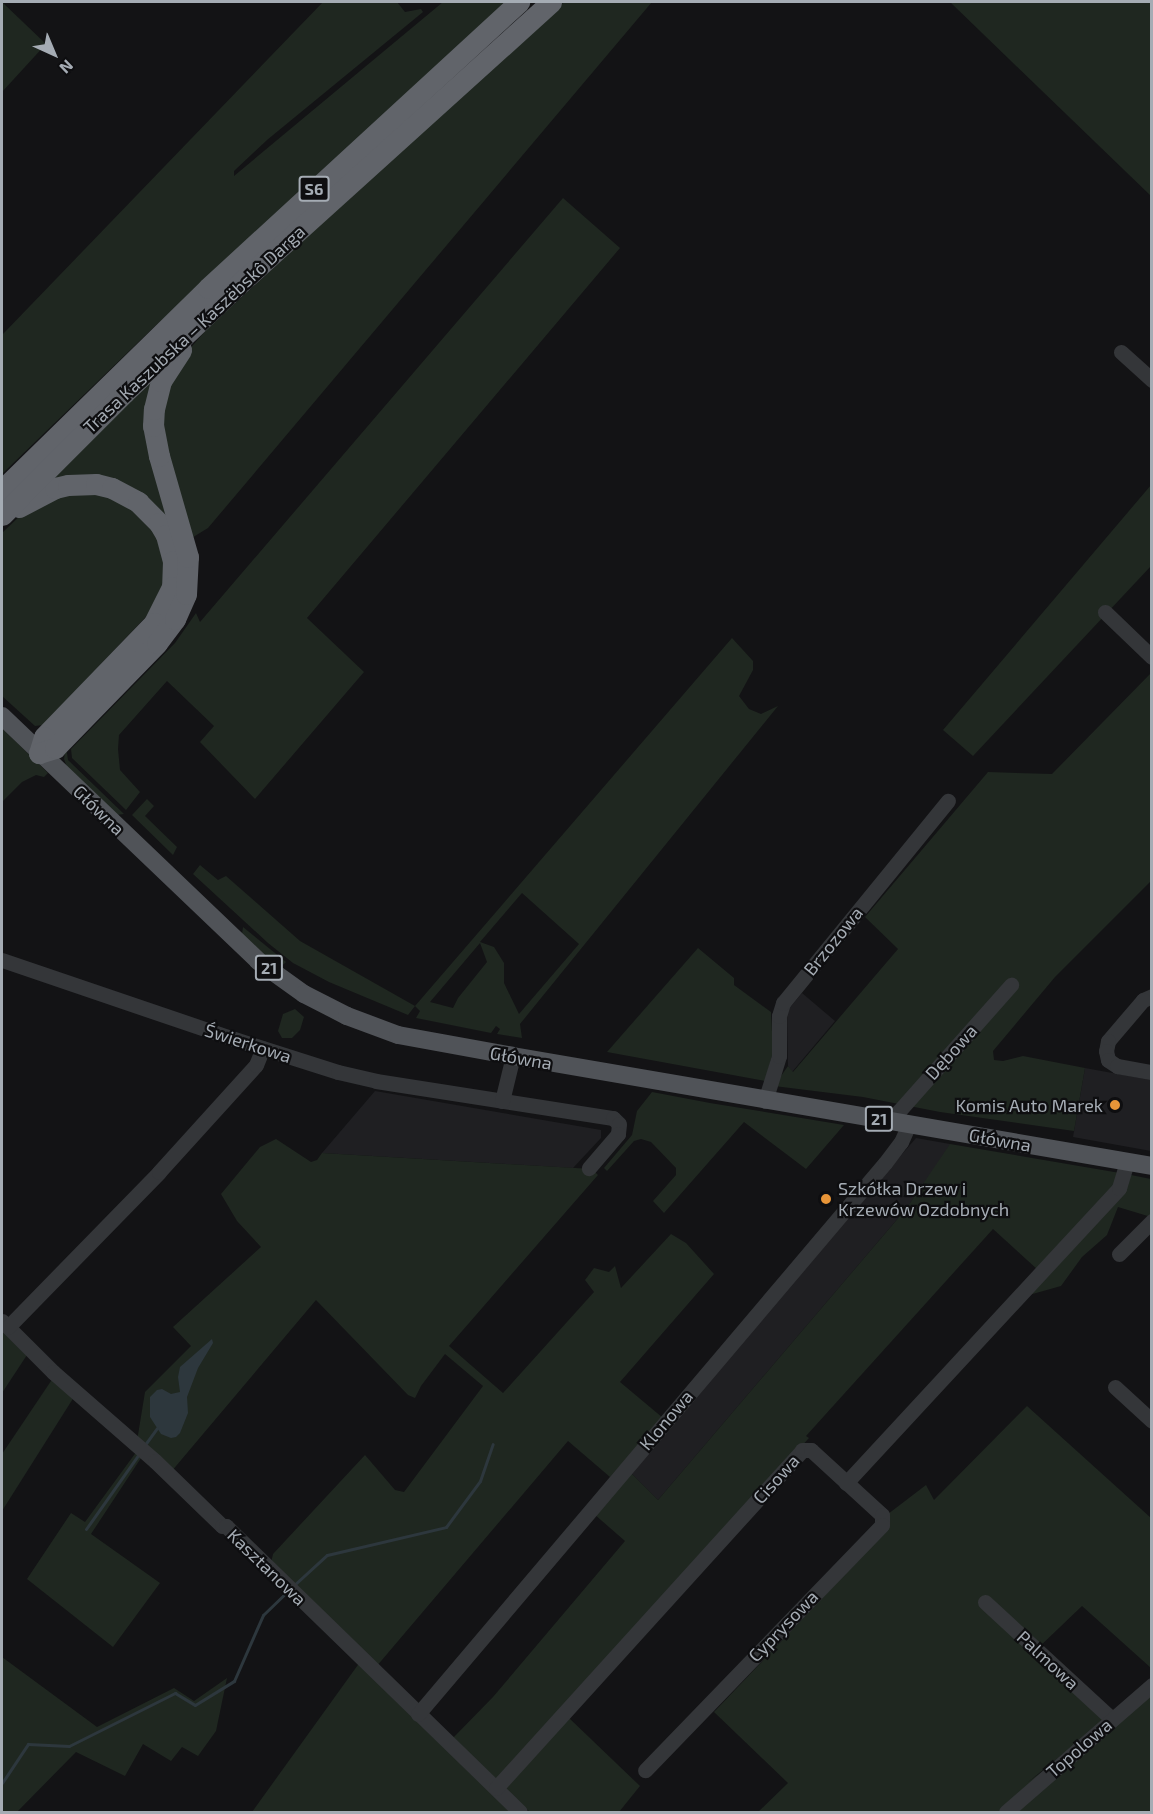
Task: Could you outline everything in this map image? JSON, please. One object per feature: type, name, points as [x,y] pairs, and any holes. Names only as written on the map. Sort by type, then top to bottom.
[{"type":"highway","name":"Trasa Kaszubska – Kaszëbskô Darga","points":[[2,490],[208,288],[519,2]]},
{"type":"highway","name":"Trasa Kaszubska – Kaszëbskô Darga","points":[[2,515],[124,393],[238,285],[551,2]]},
{"type":"highway","points":[[39,753],[55,748],[64,739],[157,643],[182,607],[189,580],[188,556],[159,456],[154,409],[168,369],[238,285]]},
{"type":"highway","points":[[2,515],[55,488],[96,484],[112,488],[138,502],[159,523],[166,535],[173,561],[172,587],[154,623],[44,737],[39,753]]},
{"type":"main road","name":"Główna","points":[[2,716],[258,961],[304,994],[347,1016],[398,1035],[765,1101],[1152,1166]]},
{"type":"street","points":[[1120,352],[1152,380]]},
{"type":"street","points":[[1105,612],[1152,657]]},
{"type":"street","name":"Brzozowa","points":[[765,1101],[779,1056],[779,1016],[783,1003],[948,801]]},
{"type":"street","name":"Świerkowa","points":[[2,960],[263,1048],[376,1081],[614,1118],[619,1124],[618,1134],[589,1168]]},
{"type":"street","name":"Dębowa","points":[[902,1123],[899,1111],[1011,986]]},
{"type":"street","points":[[1152,996],[1143,1000],[1108,1041],[1106,1051],[1108,1060],[1117,1066],[1152,1072]]},
{"type":"street","name":"Kasztanowa","points":[[263,1048],[256,1065],[166,1163],[5,1324],[53,1372],[155,1461],[222,1526],[226,1526],[520,1812]]},
{"type":"street","points":[[501,1101],[513,1056]]},
{"type":"street","name":"Klonowa","points":[[418,1714],[885,1163],[901,1142],[902,1123]]},
{"type":"street","points":[[846,1483],[1119,1188],[1127,1162]]},
{"type":"street","points":[[1119,1254],[1152,1221]]},
{"type":"street","points":[[1115,1387],[1152,1421]]},
{"type":"street","name":"Cisowa","points":[[496,1788],[802,1450],[811,1450],[846,1483]]},
{"type":"street","name":"Cyprysowa","points":[[645,1770],[882,1525],[882,1515],[846,1483]]},
{"type":"street","name":"Palmowa","points":[[985,1602],[1112,1719]]},
{"type":"street","name":"Topolowa","points":[[1006,1812],[1152,1685]]},
{"type":"shaded area","points":[[2,2],[46,44],[2,92]]},
{"type":"shaded area","points":[[323,2],[397,2],[405,12],[421,9],[423,12],[267,140],[234,171],[234,176],[443,2],[510,2],[154,327],[2,474],[2,335]]},
{"type":"shaded area","points":[[564,2],[652,2],[208,528],[190,539],[164,447],[162,399],[186,353],[208,328]]},
{"type":"shaded area","points":[[950,2],[1151,2],[1151,196]]},
{"type":"shaded area","points":[[563,198],[620,248],[307,618],[364,672],[255,799],[200,742],[214,726],[167,681],[119,735],[120,770],[140,792],[126,810],[72,758],[71,749],[175,643],[196,613],[200,622]]},
{"type":"shaded area","points":[[157,374],[153,391],[182,553],[173,602],[151,506],[47,483]]},
{"type":"shaded area","points":[[1151,485],[1151,566],[973,756],[943,730]]},
{"type":"shaded area","points":[[102,492],[144,514],[166,553],[161,601],[43,725],[35,726],[2,696],[2,533],[25,511],[54,495]]},
{"type":"shaded area","points":[[732,638],[753,661],[753,670],[739,696],[749,709],[761,714],[778,706],[520,1024],[522,1038],[497,1034],[500,1029],[496,1026],[491,1033],[416,1018],[420,1011],[415,1006]],"holes":[[[522,893],[579,944],[519,1014],[504,983],[504,963],[494,947],[480,942]],[[480,943],[487,962],[458,998],[453,1008],[430,1002]]]},
{"type":"shaded area","points":[[1151,673],[1151,881],[1055,977],[993,1051],[994,1060],[1003,1061],[1023,1056],[1085,1068],[1074,1131],[940,1112],[863,1097],[774,1086],[788,1066],[793,1072],[898,949],[865,917],[988,772],[1052,774]]},
{"type":"shaded area","points":[[2,728],[48,773],[44,777],[36,775],[22,782],[2,802]]},
{"type":"shaded area","points":[[66,746],[68,760],[124,814],[116,815],[67,767],[64,759]]},
{"type":"shaded area","points":[[147,799],[154,806],[145,816],[177,847],[173,855],[132,815]]},
{"type":"shaded area","points":[[200,865],[218,880],[226,876],[300,941],[415,1006],[408,1015],[329,982],[293,963],[193,874]]},
{"type":"shaded area","points":[[243,927],[286,962],[281,966],[262,954],[242,934]]},
{"type":"shaded area","points":[[698,948],[734,978],[734,985],[771,1012],[773,1052],[765,1081],[607,1052]]},
{"type":"shaded area","points":[[802,993],[835,1021],[792,1072],[788,1066],[787,1011]]},
{"type":"shaded area","points":[[295,1009],[304,1017],[300,1030],[292,1038],[282,1038],[278,1031],[283,1014]]},
{"type":"shaded area","name":"Komis Auto Marek","points":[[1085,1068],[1151,1080],[1151,1151],[1073,1137]]},
{"type":"shaded area","points":[[375,1091],[601,1130],[601,1138],[573,1168],[322,1153]]},
{"type":"shaded area","points":[[652,1092],[844,1125],[806,1169],[744,1122],[664,1213],[653,1201],[676,1175],[676,1168],[651,1142],[641,1139],[634,1141],[607,1171],[604,1168],[632,1135],[637,1111]]},
{"type":"shaded area","points":[[916,1138],[950,1144],[950,1147],[906,1209],[658,1500],[629,1471]]},
{"type":"shaded area","points":[[276,1139],[311,1162],[317,1160],[322,1153],[592,1169],[598,1175],[449,1346],[503,1393],[594,1292],[585,1280],[594,1268],[609,1272],[615,1266],[621,1288],[671,1234],[686,1243],[714,1274],[620,1382],[663,1418],[610,1477],[568,1441],[376,1667],[271,1563],[273,1554],[365,1455],[395,1490],[404,1492],[483,1386],[445,1354],[421,1386],[415,1398],[408,1395],[316,1300],[171,1472],[137,1441],[145,1392],[191,1346],[173,1327],[261,1247],[237,1221],[221,1194],[260,1147]]},
{"type":"shaded area","points":[[950,1144],[1120,1173],[1119,1179],[1038,1270],[993,1229],[806,1436],[809,1438],[496,1782],[451,1740],[493,1697],[625,1541],[594,1514],[629,1471],[658,1500],[906,1209]]},
{"type":"shaded area","points":[[1131,1175],[1151,1179],[1151,1217],[1118,1207],[1107,1235],[1082,1257],[1061,1286],[1029,1295],[1117,1196]]},
{"type":"shaded area","points":[[2,1330],[27,1355],[2,1393]]},
{"type":"shaded area","points":[[212,1339],[213,1343],[198,1368],[187,1397],[188,1413],[180,1433],[171,1438],[161,1434],[150,1417],[150,1397],[157,1390],[162,1389],[171,1394],[180,1392],[178,1377],[180,1367]]},
{"type":"shaded area","points":[[53,1378],[74,1397],[2,1511],[2,1454]]},
{"type":"shaded area","points":[[1027,1406],[1151,1518],[1151,1668],[1082,1606],[1036,1650],[1109,1717],[1028,1782],[1151,1692],[1151,1812],[758,1812],[788,1783],[714,1712],[890,1527],[888,1514],[926,1485],[934,1500]]},
{"type":"shaded area","points":[[137,1451],[143,1455],[91,1534],[160,1583],[113,1647],[27,1579],[71,1513],[85,1522]]},
{"type":"shaded area","points":[[2,1657],[97,1727],[174,1688],[194,1701],[227,1678],[216,1731],[198,1756],[182,1747],[171,1761],[143,1744],[125,1776],[76,1752],[17,1812],[2,1812]]},
{"type":"shaded area","points":[[360,1662],[514,1812],[252,1812]]},
{"type":"shaded area","points":[[568,1717],[640,1786],[619,1812],[530,1812],[503,1788]]},
{"type":"waterway","points":[[144,1446],[157,1428]]},
{"type":"waterway","points":[[293,1586],[327,1555],[446,1527],[480,1481],[493,1444]]},
{"type":"waterway","points":[[86,1529],[139,1454]]},
{"type":"waterway","points":[[2,1783],[28,1744],[69,1746],[175,1693],[195,1705],[234,1681],[263,1615],[286,1593]]},
{"type":"place","name":"Komis Auto Marek","points":[[1115,1105]]},
{"type":"place","name":"Szkółka Drzew i Krzewów Ozdobnych","points":[[826,1199]]}]
